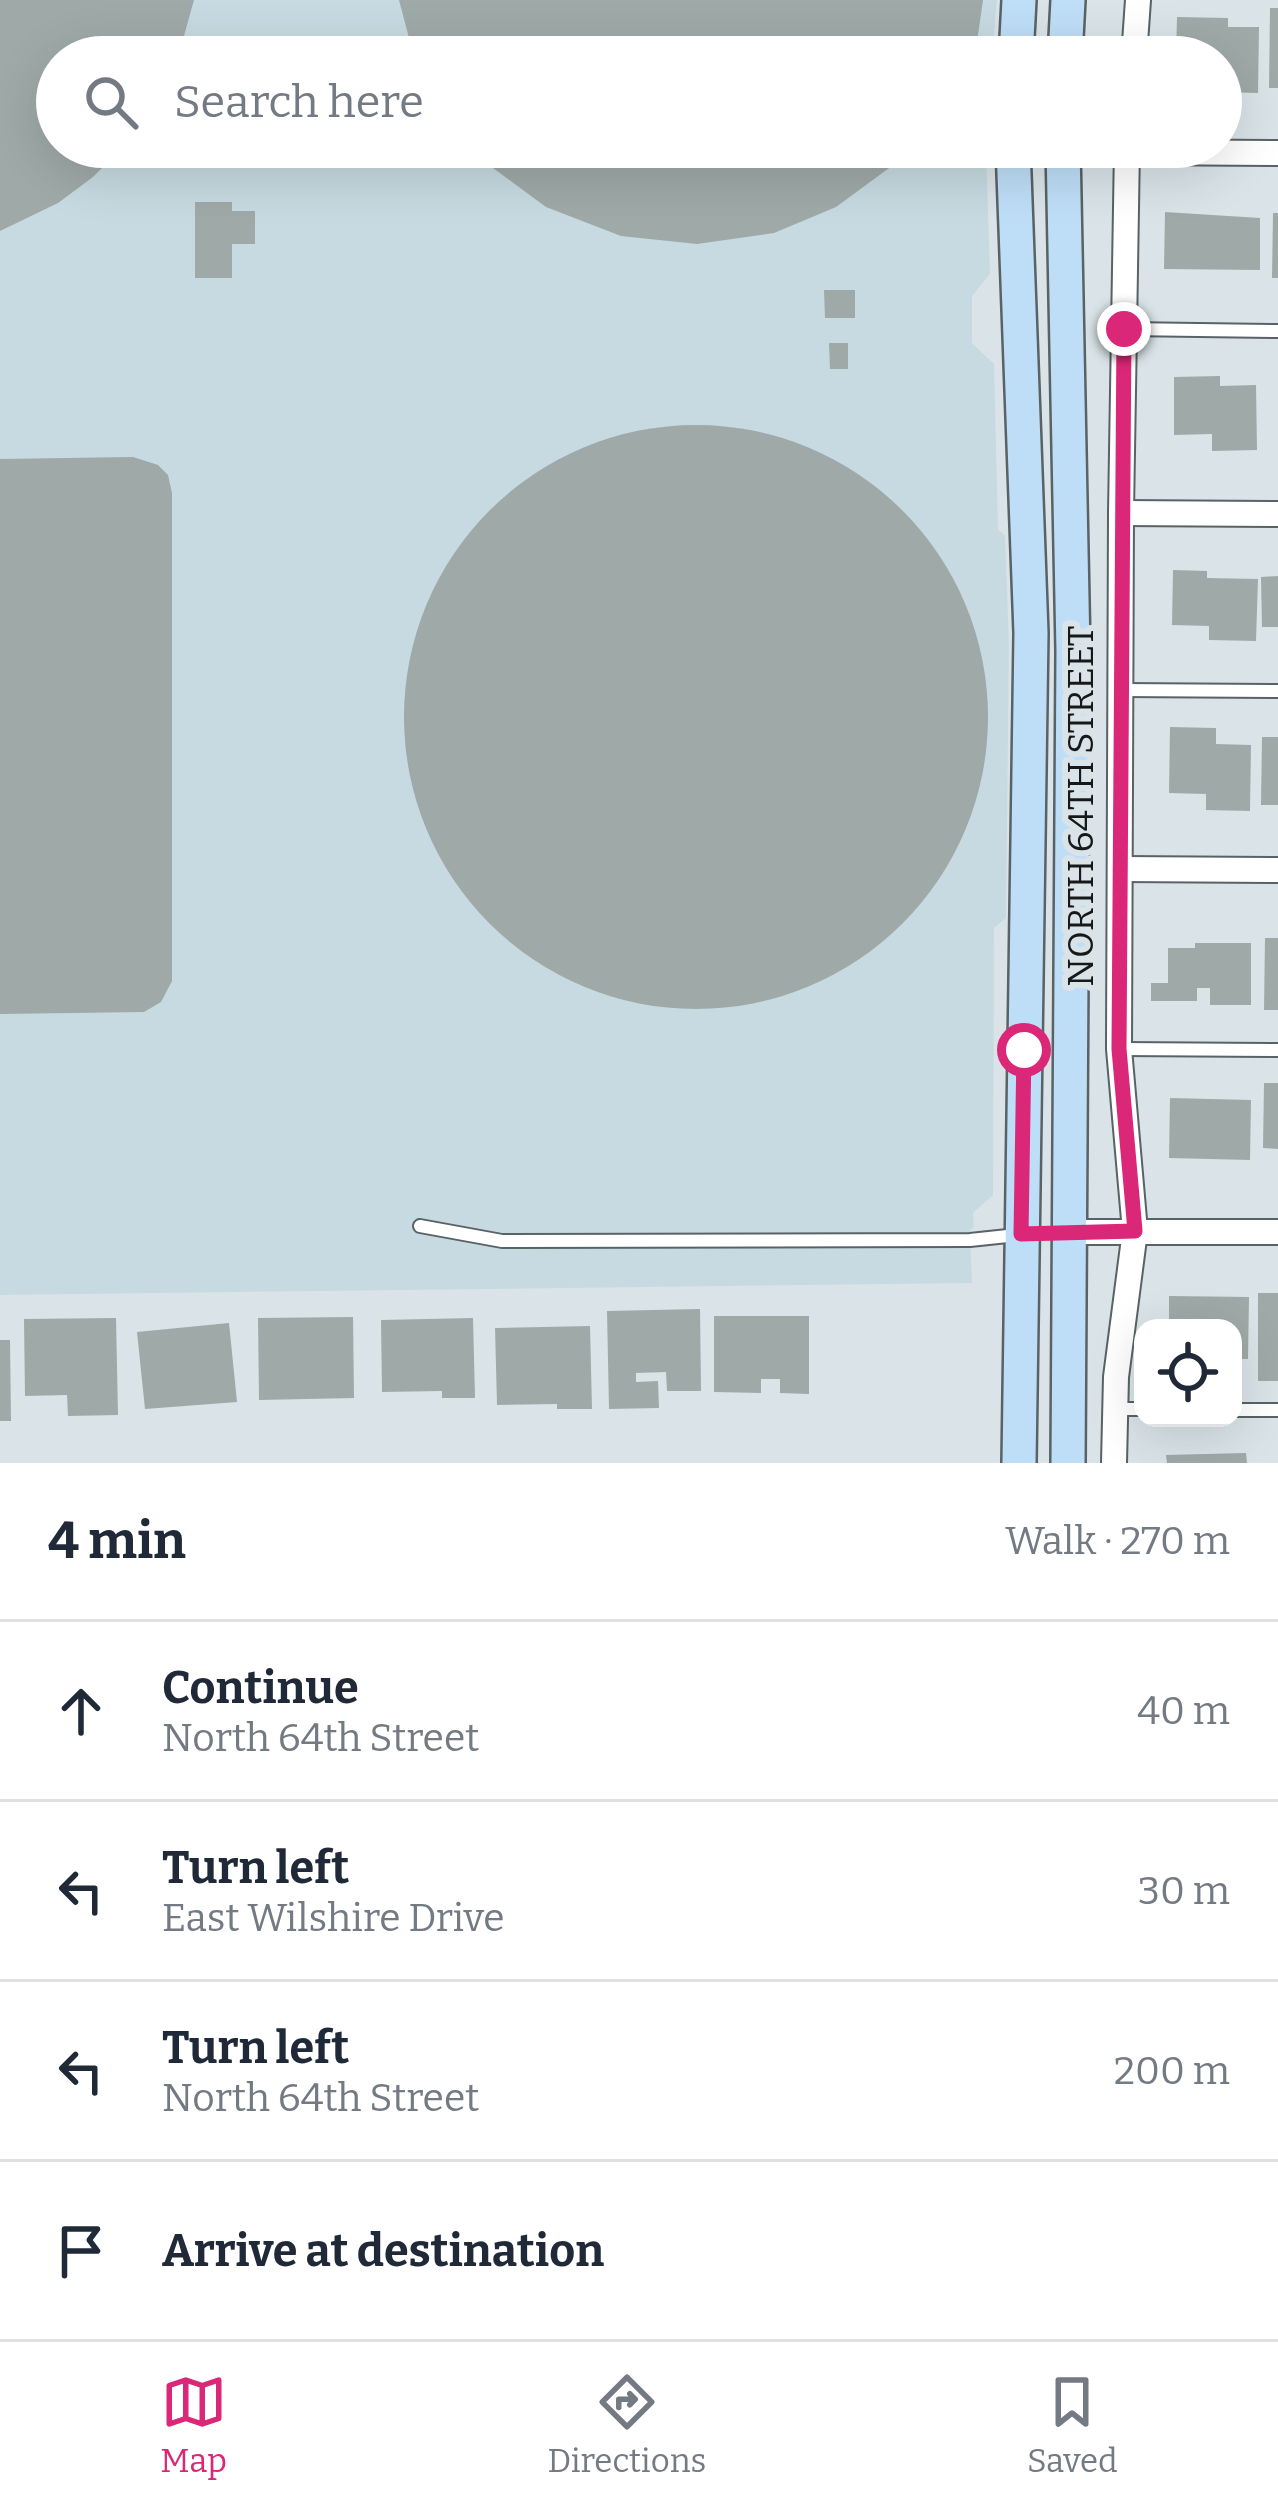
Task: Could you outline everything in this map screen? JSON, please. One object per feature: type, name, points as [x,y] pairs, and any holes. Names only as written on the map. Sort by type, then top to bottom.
[{"type":"main road","points":[[1017,36],[1019,0]]},
{"type":"main road","points":[[1066,36],[1068,0]]},
{"type":"main road","name":"NORTH 64TH STREET","points":[[1014,168],[1031,633],[1019,1463]]},
{"type":"main road","name":"NORTH 64TH STREET","points":[[1063,168],[1072,651],[1068,1463]]},
{"type":"main road","points":[[1021,1234],[1070,1232]]},
{"type":"street","points":[[1135,36],[1138,0]]},
{"type":"street","points":[[1242,152],[1278,153]]},
{"type":"street","name":"NORTH 64TH STREET","points":[[1114,1463],[1113,1409],[1135,1231],[1119,1049],[1120,513],[1127,168]]},
{"type":"street","points":[[1120,513],[1278,514]]},
{"type":"street","points":[[1120,869],[1278,870]]},
{"type":"street","points":[[1070,1232],[1278,1232]]},
{"type":"lane","points":[[1124,329],[1278,331]]},
{"type":"lane","points":[[1120,690],[1278,691]]},
{"type":"lane","points":[[1119,1049],[1278,1050]]},
{"type":"lane","points":[[420,1226],[502,1241],[947,1240],[1021,1234]]},
{"type":"lane","points":[[1113,1409],[1134,1409]]},
{"type":"lane","points":[[1242,1410],[1278,1410]]},
{"type":"shaded area","points":[[0,0],[997,0],[994,36],[36,36],[36,168],[987,168],[990,274],[972,296],[972,343],[994,364],[998,530],[1005,535],[1009,646],[1006,918],[994,928],[993,1195],[973,1213],[972,1283],[0,1295]]},
{"type":"building","points":[[0,0],[194,0],[184,36],[36,36],[36,168],[102,168],[58,203],[0,231]]},
{"type":"building","points":[[399,0],[983,0],[978,36],[408,36]]},
{"type":"building","points":[[1270,8],[1278,8],[1278,88],[1269,88]]},
{"type":"building","points":[[1177,17],[1228,18],[1228,27],[1259,27],[1258,93],[1242,93],[1242,36],[1177,36]]},
{"type":"building","points":[[493,168],[889,168],[836,207],[774,233],[697,244],[621,236],[546,207]]},
{"type":"building","points":[[195,202],[232,202],[232,211],[255,211],[255,244],[232,244],[232,278],[195,278]]},
{"type":"building","points":[[1165,212],[1260,218],[1260,270],[1164,269]]},
{"type":"building","points":[[1273,213],[1278,213],[1278,278],[1272,278]]},
{"type":"building","points":[[824,290],[855,290],[855,318],[825,318]]},
{"type":"building","points":[[829,343],[848,343],[848,369],[830,369]]},
{"type":"building","points":[[1220,376],[1220,386],[1256,385],[1257,450],[1212,451],[1212,434],[1174,435],[1174,377]]},
{"type":"building","points":[[696,425],[753,431],[808,448],[858,475],[902,511],[938,555],[965,605],[982,660],[988,717],[982,774],[965,829],[938,879],[902,923],[858,959],[808,986],[753,1003],[696,1009],[639,1003],[584,986],[534,959],[490,923],[454,879],[427,829],[410,774],[404,717],[410,660],[427,605],[454,555],[490,511],[534,475],[584,448],[639,431]]},
{"type":"building","points":[[133,457],[158,465],[168,475],[172,493],[172,981],[161,1002],[144,1012],[0,1014],[0,459]]},
{"type":"building","points":[[1173,570],[1207,571],[1207,578],[1258,579],[1256,641],[1209,640],[1209,626],[1172,625]]},
{"type":"building","points":[[1278,576],[1278,627],[1262,627],[1261,577]]},
{"type":"building","points":[[1170,727],[1216,728],[1216,744],[1251,745],[1250,811],[1206,810],[1206,794],[1169,793]]},
{"type":"building","points":[[1262,737],[1278,737],[1278,805],[1261,805]]},
{"type":"building","points":[[1265,938],[1278,938],[1278,1010],[1264,1010]]},
{"type":"building","points":[[1195,943],[1251,943],[1251,1005],[1210,1005],[1210,988],[1197,988],[1197,1001],[1151,1001],[1151,983],[1168,983],[1168,948],[1195,948]]},
{"type":"building","points":[[1264,1083],[1278,1083],[1278,1149],[1263,1148]]},
{"type":"building","points":[[1170,1098],[1251,1100],[1250,1160],[1169,1158]]},
{"type":"building","points":[[1258,1293],[1278,1293],[1278,1381],[1258,1381]]},
{"type":"building","points":[[1169,1296],[1249,1297],[1248,1359],[1242,1359],[1242,1319],[1169,1319]]},
{"type":"building","points":[[700,1309],[701,1391],[667,1391],[666,1372],[636,1373],[636,1382],[658,1381],[659,1408],[609,1409],[607,1311]]},
{"type":"building","points":[[714,1316],[809,1316],[809,1394],[780,1393],[780,1379],[761,1379],[761,1393],[714,1392]]},
{"type":"building","points":[[353,1317],[354,1398],[259,1400],[258,1318]]},
{"type":"building","points":[[116,1318],[118,1415],[68,1416],[67,1395],[25,1396],[24,1319]]},
{"type":"building","points":[[473,1318],[475,1398],[442,1398],[442,1391],[382,1392],[381,1320]]},
{"type":"building","points":[[229,1323],[237,1402],[145,1409],[137,1332]]},
{"type":"building","points":[[590,1326],[592,1409],[497,1405],[495,1328]]},
{"type":"building","points":[[0,1340],[10,1340],[11,1421],[0,1421]]},
{"type":"building","points":[[1246,1453],[1247,1463],[1167,1463],[1166,1455]]},
{"type":"route","points":[[1024,1050],[1021,1234],[1135,1231],[1119,1049],[1124,329]]}]
